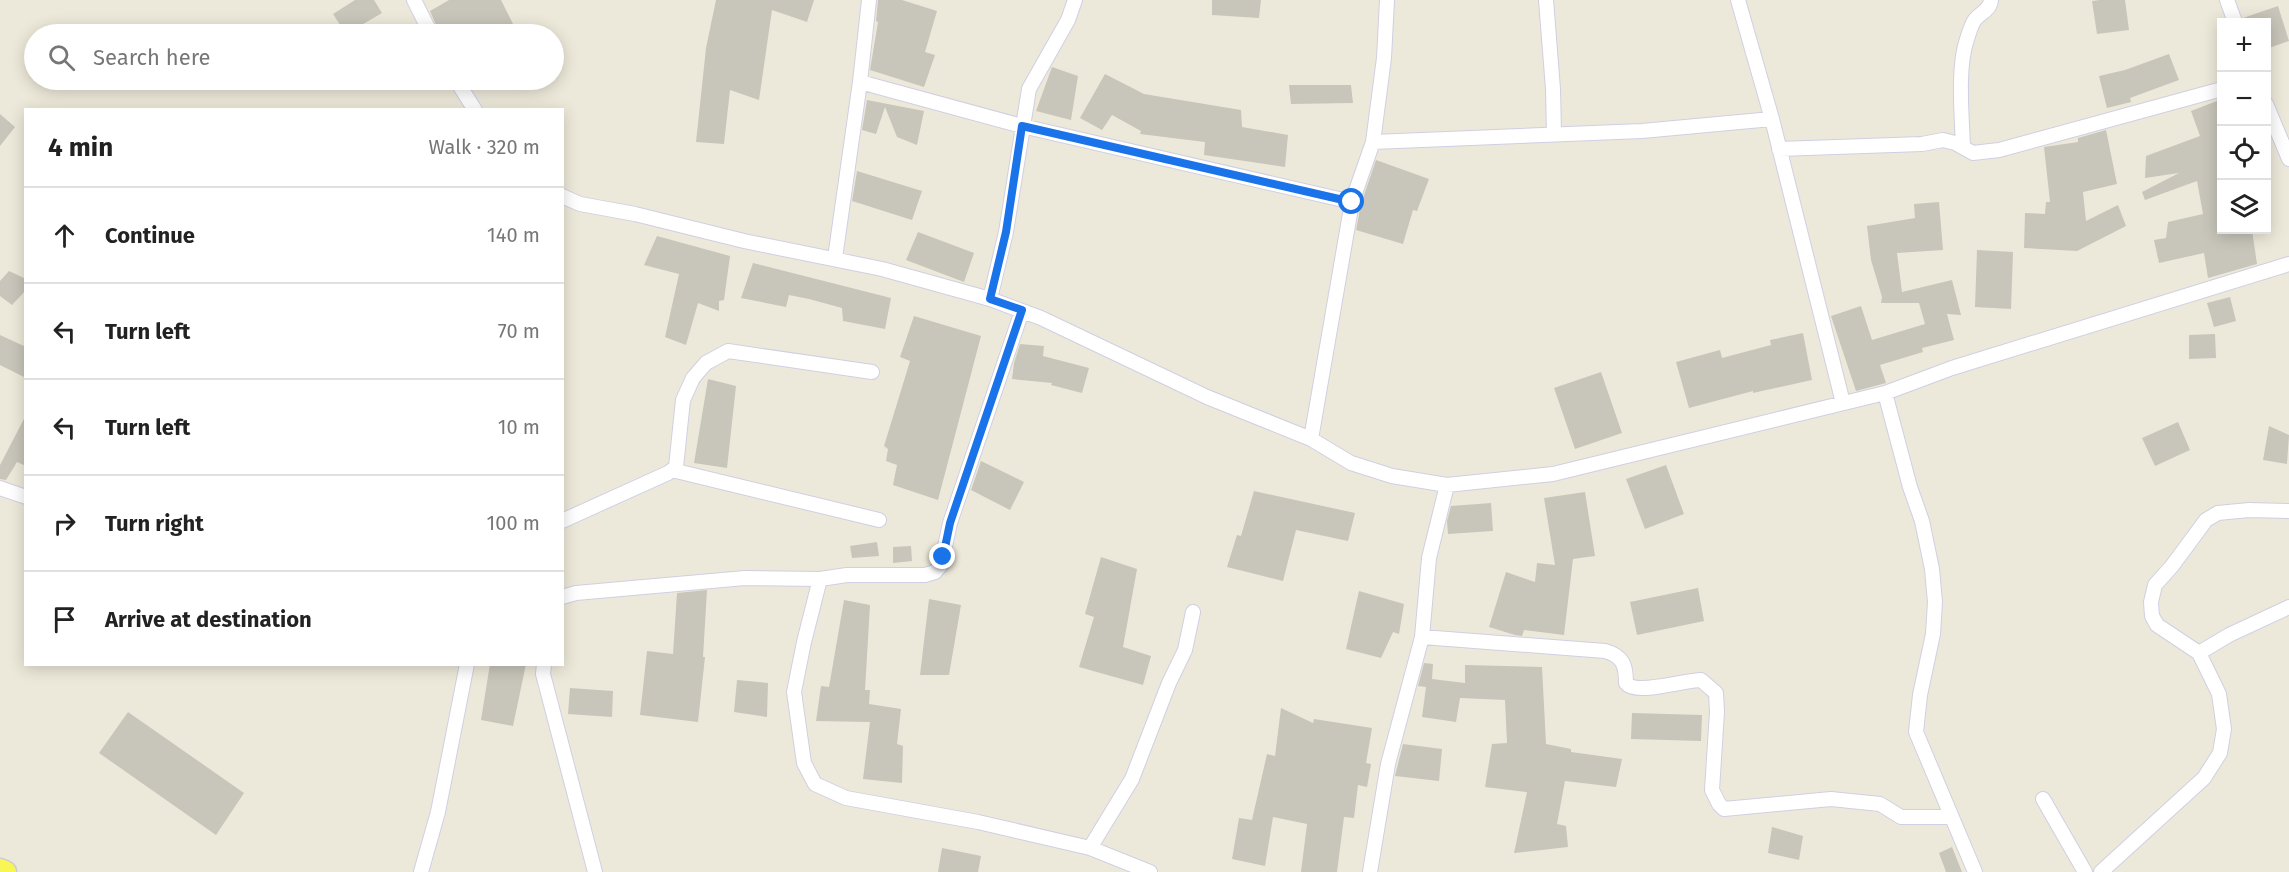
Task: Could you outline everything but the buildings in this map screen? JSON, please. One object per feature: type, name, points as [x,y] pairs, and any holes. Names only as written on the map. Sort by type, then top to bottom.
[{"type":"main road","points":[[0,870],[5,872]]},
{"type":"street","points":[[414,0],[426,24]]},
{"type":"street","points":[[834,258],[860,82],[869,0]]},
{"type":"street","points":[[990,299],[1006,232],[1029,89],[1068,20],[1075,0]]},
{"type":"street","points":[[1311,439],[1352,202],[1372,142],[1384,58],[1387,0]]},
{"type":"street","points":[[1546,0],[1554,133]]},
{"type":"street","points":[[1737,0],[1772,119],[1843,404]]},
{"type":"street","points":[[1963,147],[1962,61],[1966,40],[1975,20],[1991,4],[1991,0]]},
{"type":"street","points":[[2227,0],[2234,18]]},
{"type":"street","points":[[860,82],[1022,126],[1352,202]]},
{"type":"street","points":[[462,90],[474,108]]},
{"type":"street","points":[[1779,149],[1922,144],[1943,140],[1973,153],[1999,150],[2217,90]]},
{"type":"street","points":[[2271,116],[2289,159]]},
{"type":"street","points":[[1372,142],[1642,130],[1772,119]]},
{"type":"street","points":[[564,197],[580,204],[882,269],[990,299],[1022,310],[1207,397],[1311,439],[1351,463],[1392,476],[1447,484],[1553,474],[1843,404],[1885,393],[1952,368],[2289,264]]},
{"type":"street","points":[[564,597],[588,592],[745,578],[820,579],[847,575],[925,575],[935,572],[940,565],[950,523],[1022,310]]},
{"type":"street","points":[[564,520],[672,470],[676,466],[683,400],[693,378],[706,363],[728,351],[872,372]]},
{"type":"street","points":[[1885,393],[1910,487],[1922,521],[1932,570],[1935,602],[1933,634],[1920,695],[1916,732],[1975,872]]},
{"type":"street","points":[[672,470],[879,520]]},
{"type":"street","points":[[1370,872],[1388,764],[1422,637],[1429,558],[1447,484]]},
{"type":"street","points":[[0,488],[24,496]]},
{"type":"street","points":[[2102,872],[2204,778],[2220,753],[2224,729],[2219,694],[2199,653],[2157,625],[2152,616],[2151,602],[2155,585],[2200,527],[2212,516],[2218,513],[2249,510],[2289,512]]},
{"type":"street","points":[[820,579],[794,692],[804,763],[815,784],[846,798],[865,803],[978,822],[1090,848],[1150,872]]},
{"type":"street","points":[[2199,653],[2229,635],[2289,607]]},
{"type":"street","points":[[1090,848],[1132,779],[1148,742],[1168,683],[1185,650],[1193,612]]},
{"type":"street","points":[[1422,637],[1605,651],[1622,659],[1626,669],[1626,683],[1629,687],[1640,689],[1701,680],[1716,693],[1712,790],[1724,809],[1831,799],[1880,804],[1901,817],[1951,817]]},
{"type":"street","points":[[421,872],[427,858],[467,666]]},
{"type":"street","points":[[544,666],[543,674],[595,872]]},
{"type":"street","points":[[2043,799],[2085,872]]},
{"type":"route","points":[[943,557],[950,523],[1022,310],[990,299],[1006,232],[1022,126],[1352,202]]}]
